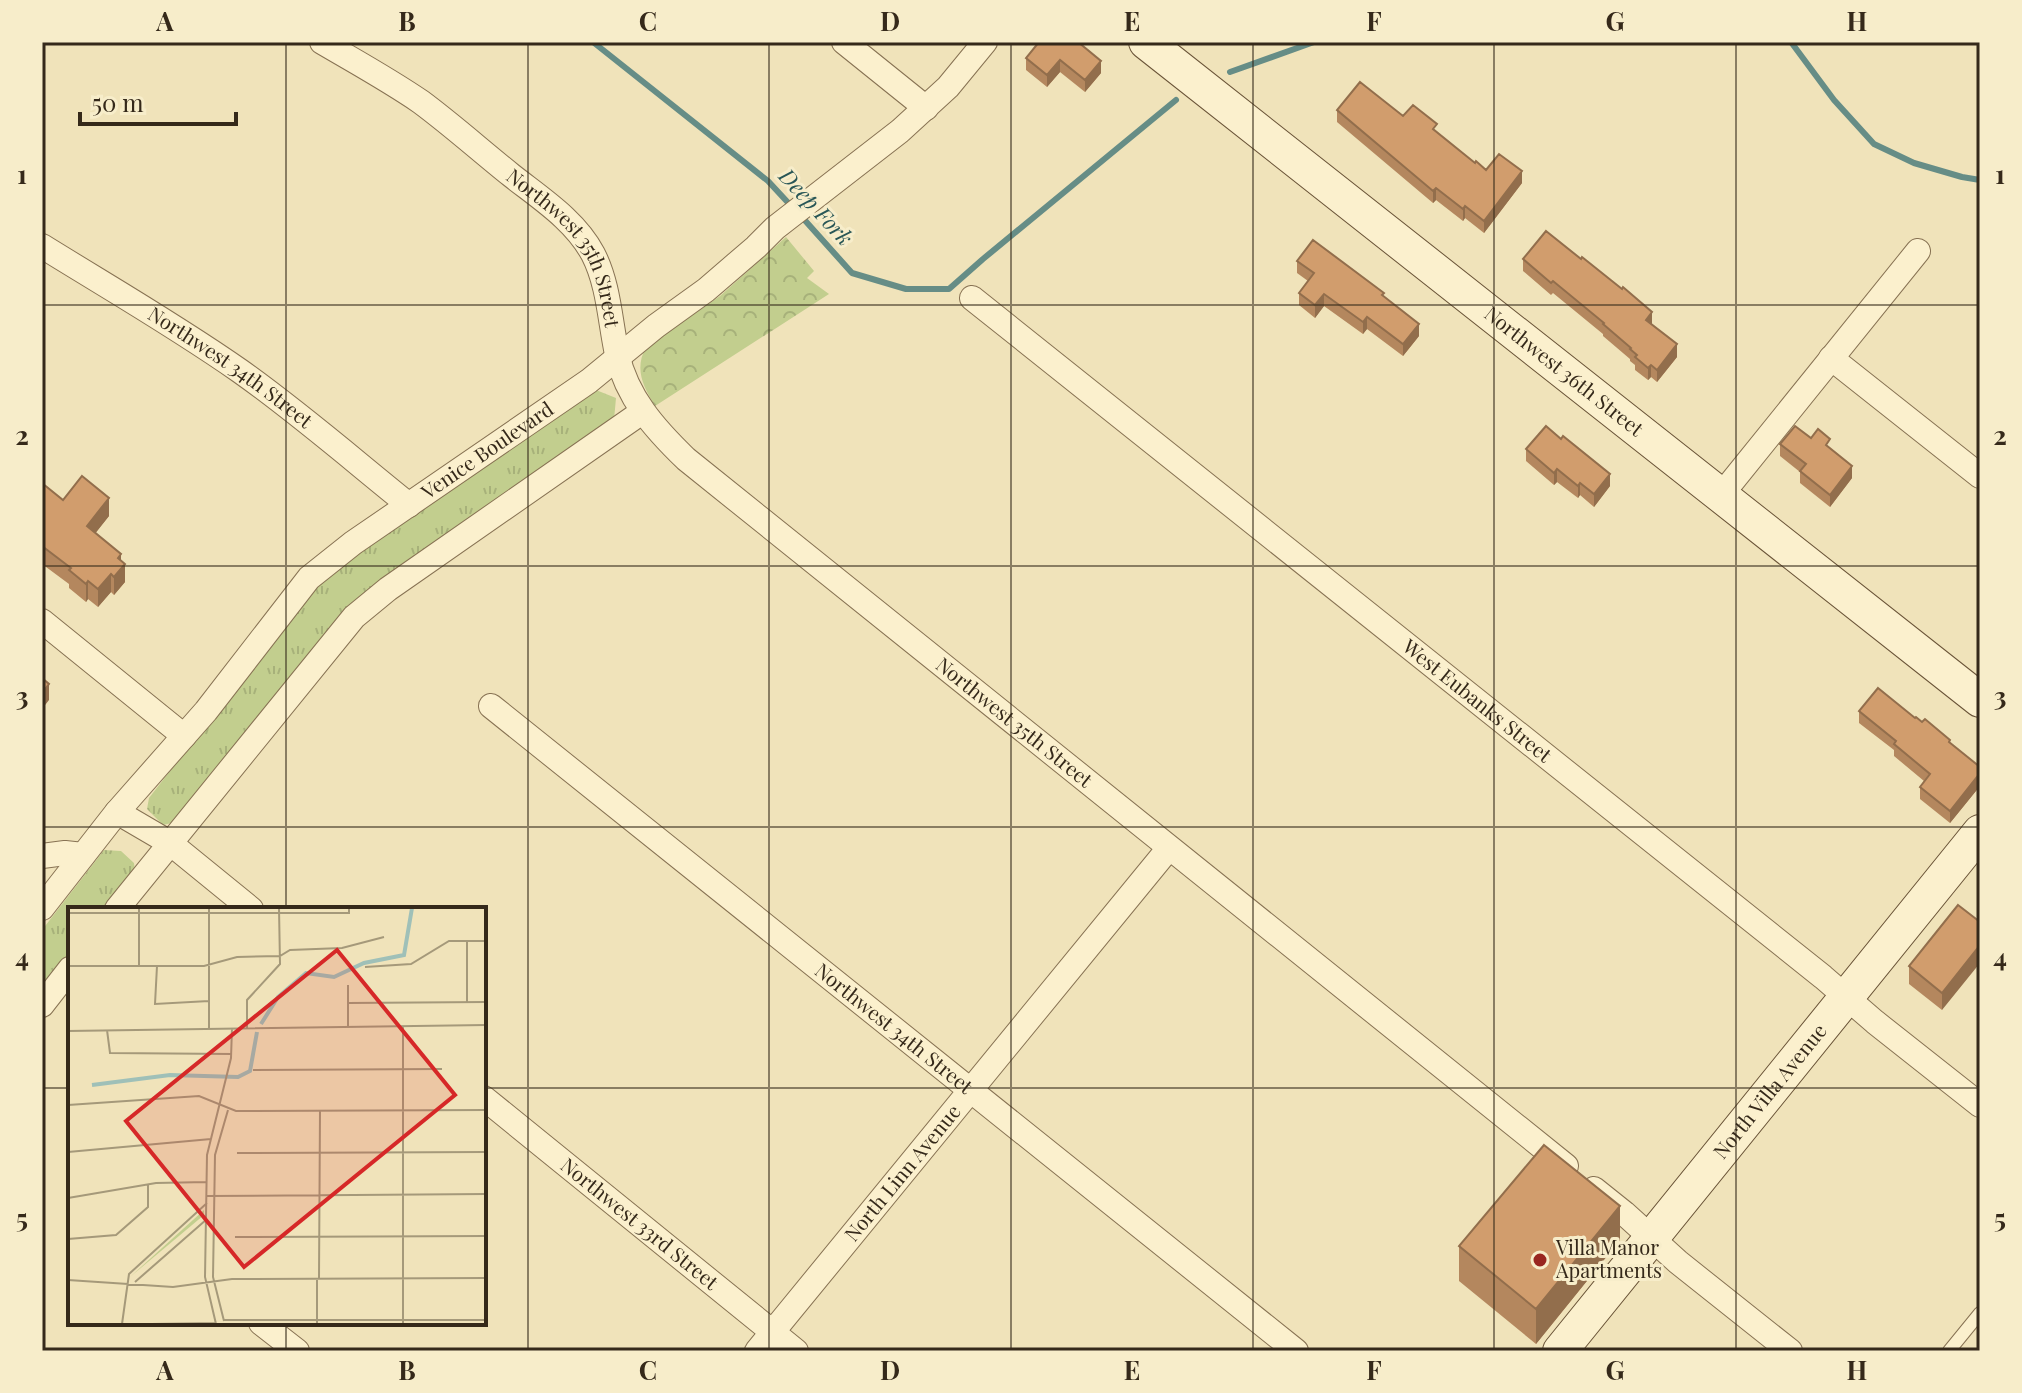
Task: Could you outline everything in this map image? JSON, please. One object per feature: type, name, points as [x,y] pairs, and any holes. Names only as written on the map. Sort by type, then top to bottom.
[{"type":"street","name":"Northwest 35th Street","points":[[322,42],[423,104],[576,230],[587,243],[602,276],[618,358],[628,387],[642,412],[686,459],[1612,1203],[1678,1262],[1790,1351]]},
{"type":"street","points":[[844,42],[926,108]]},
{"type":"street","name":"Venice Boulevard","points":[[42,908],[309,578],[353,543],[589,381],[706,290],[775,228],[926,108],[948,87],[985,42]]},
{"type":"street","name":"Northwest 36th Street","points":[[1146,42],[1980,700]]},
{"type":"street","name":"Northwest 34th Street","points":[[42,246],[239,370],[409,505]]},
{"type":"street","points":[[1722,494],[1918,251]]},
{"type":"street","name":"West Eubanks Street","points":[[972,298],[1980,1105]]},
{"type":"street","points":[[1831,358],[1980,476]]},
{"type":"street","points":[[119,907],[354,617],[388,589],[642,412]]},
{"type":"street","points":[[42,621],[184,736]]},
{"type":"street","name":"Northwest 34th Street","points":[[491,706],[1296,1351]]},
{"type":"street","points":[[117,812],[170,843],[249,907]]},
{"type":"street","name":"North Villa Avenue","points":[[1560,1351],[1980,832]]},
{"type":"street","name":"North Linn Avenue","points":[[764,1342],[1169,848]]},
{"type":"street","points":[[42,856],[65,853],[83,855]]},
{"type":"street","points":[[42,1005],[68,972]]},
{"type":"street","name":"Northwest 33rd Street","points":[[486,1100],[764,1342],[796,1351]]},
{"type":"street","points":[[264,1325],[297,1351]]},
{"type":"lane","points":[[1949,1351],[1980,1313]]},
{"type":"green space","points":[[786,237],[814,271],[807,278],[829,294],[655,406],[640,370],[646,347],[720,296]]},
{"type":"green space","points":[[596,390],[616,398],[614,420],[357,601],[176,822],[163,825],[147,809],[149,798],[295,610],[337,568]]},
{"type":"green space","points":[[104,850],[121,851],[134,863],[135,872],[108,907],[68,907],[68,958],[42,992],[42,930]]},
{"type":"building","points":[[1039,42],[1078,42],[1101,61],[1085,80],[1060,60],[1047,75],[1026,58]]},
{"type":"building","points":[[1360,82],[1403,116],[1413,105],[1437,124],[1433,129],[1486,170],[1499,154],[1522,171],[1484,221],[1436,188],[1433,191],[1337,110]]},
{"type":"building","points":[[1546,231],[1652,312],[1646,320],[1677,344],[1657,370],[1651,365],[1648,368],[1604,323],[1523,259]]},
{"type":"building","points":[[1313,240],[1384,293],[1382,295],[1419,324],[1403,344],[1367,317],[1363,322],[1324,294],[1315,305],[1299,293],[1314,273],[1297,261]]},
{"type":"building","points":[[1546,426],[1610,474],[1594,494],[1557,469],[1554,473],[1526,449]]},
{"type":"building","points":[[1795,426],[1811,438],[1818,429],[1830,439],[1826,445],[1852,466],[1830,495],[1800,471],[1806,464],[1780,444]]},
{"type":"building","points":[[82,476],[109,498],[87,526],[121,554],[118,558],[125,564],[98,589],[88,581],[86,584],[42,546],[42,483],[63,500]]},
{"type":"building","points":[[42,678],[49,684],[42,693]]},
{"type":"building","points":[[1878,688],[1915,718],[1922,722],[1925,719],[1980,767],[1980,773],[1950,811],[1920,787],[1930,774],[1859,711]]},
{"type":"building","points":[[1958,905],[1980,922],[1980,945],[1942,993],[1909,966]]},
{"type":"building","name":"Villa Manor Apartments","points":[[1544,1145],[1620,1206],[1536,1309],[1459,1246]]},
{"type":"waterway","name":"Deep Fork","points":[[593,42],[768,181],[793,208]]},
{"type":"waterway","name":"Deep Fork","points":[[1230,72],[1314,42]]},
{"type":"waterway","name":"Deep Fork","points":[[1791,42],[1834,100],[1874,144],[1914,163],[1980,180]]},
{"type":"waterway","name":"Deep Fork","points":[[801,216],[852,273],[906,289],[949,289],[1176,100]]},
{"type":"place","name":"Villa Manor Apartments","points":[[1540,1260]]}]
